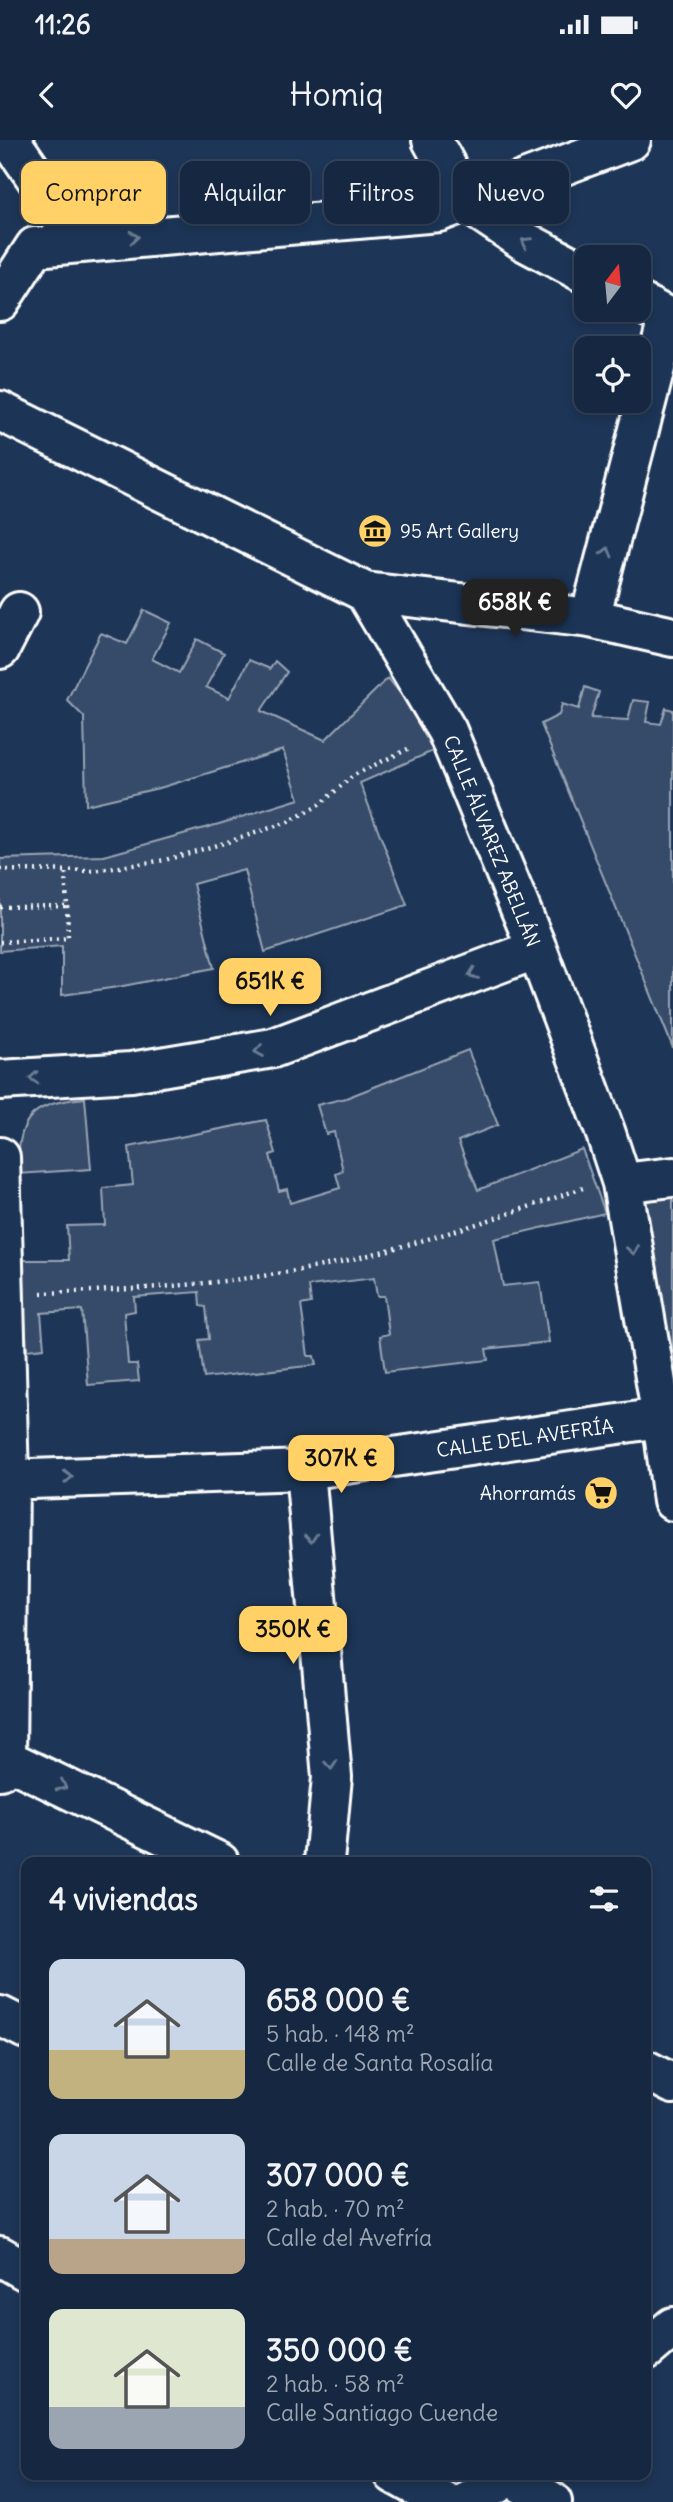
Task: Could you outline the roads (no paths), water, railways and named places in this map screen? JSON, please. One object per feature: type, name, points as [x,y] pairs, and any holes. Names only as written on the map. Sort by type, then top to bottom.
[{"type":"street","points":[[10,140],[62,215],[66,243]]},
{"type":"street","points":[[432,140],[453,178]]},
{"type":"street","points":[[569,163],[631,140]]},
{"type":"street","points":[[0,301],[35,247],[439,212],[453,207]]},
{"type":"street","points":[[499,224],[574,268]]},
{"type":"street","points":[[590,618],[660,313]]},
{"type":"street","points":[[0,411],[365,592],[590,618],[673,637]]},
{"type":"street","name":"CALLE ÁLVAREZ ABELLÁN","points":[[365,592],[447,730],[537,949],[606,1134],[622,1182],[667,1417],[673,1501]]},
{"type":"street","points":[[0,649],[19,612]]},
{"type":"street","points":[[0,1080],[131,1072],[273,1048],[537,949]]},
{"type":"street","points":[[0,1157],[6,1294],[2,1762],[208,1857]]},
{"type":"street","points":[[622,1182],[673,1177]]},
{"type":"street","name":"CALLE DEL AVEFRÍA","points":[[4,1479],[305,1471],[667,1417]]},
{"type":"street","points":[[305,1471],[332,1777],[324,1857]]},
{"type":"street","points":[[0,2016],[21,2026]]},
{"type":"street","points":[[651,2073],[673,2084]]},
{"type":"street","points":[[0,2256],[21,2268]]},
{"type":"street","points":[[405,2480],[444,2502]]},
{"type":"street","points":[[468,2502],[503,2480]]},
{"type":"street","points":[[519,2480],[552,2502]]},
{"type":"place","name":"95 Art Gallery","points":[[375,531]]},
{"type":"place","name":"Ahorramás","points":[[601,1493]]}]
